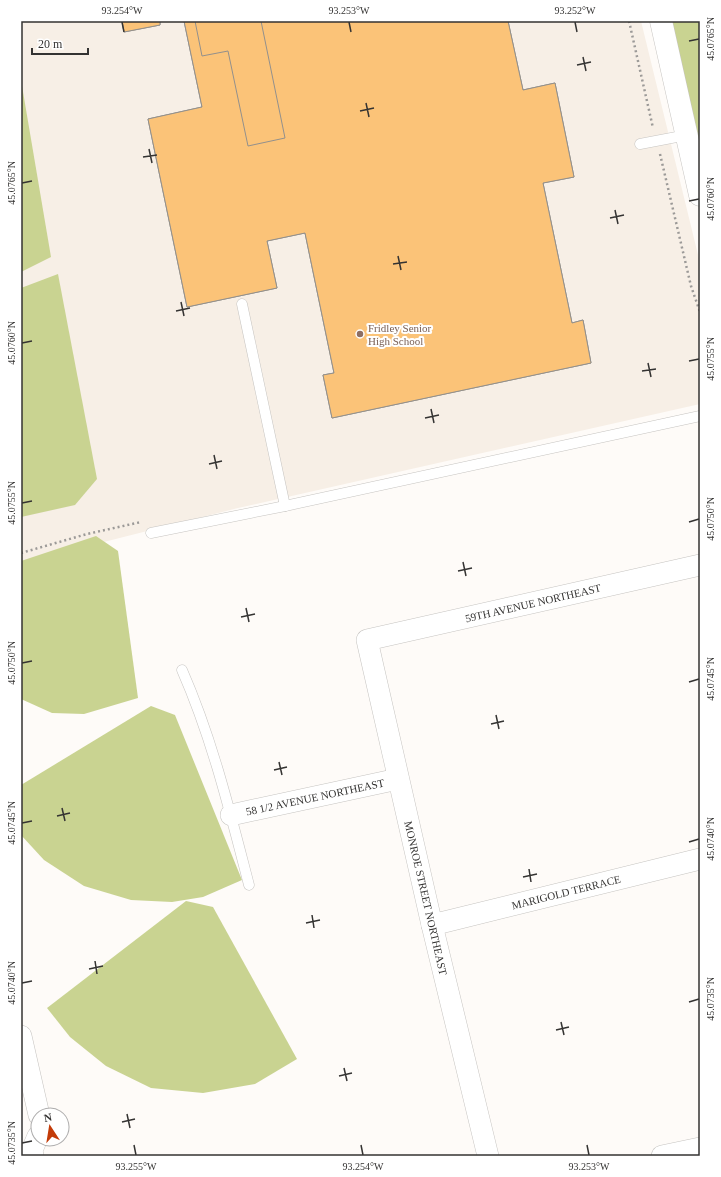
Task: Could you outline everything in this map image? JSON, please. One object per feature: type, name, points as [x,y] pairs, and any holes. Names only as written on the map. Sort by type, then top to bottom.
[{"type":"street","points":[[660,21],[700,194]]},
{"type":"street","name":"59TH AVENUE NORTHEAST","points":[[367,640],[700,565]]},
{"type":"street","name":"MONROE STREET NORTHEAST","points":[[367,640],[432,925],[488,1156]]},
{"type":"street","name":"58 1/2 AVENUE NORTHEAST","points":[[231,815],[398,779]]},
{"type":"street","name":"MARIGOLD TERRACE","points":[[432,925],[700,859]]},
{"type":"street","points":[[21,1036],[37,1107]]},
{"type":"street","points":[[662,1156],[700,1148]]},
{"type":"lane","points":[[640,144],[687,135]]},
{"type":"lane","points":[[242,304],[285,506]]},
{"type":"lane","points":[[151,533],[285,506],[700,416]]},
{"type":"lane","points":[[182,670],[196,701],[231,815],[249,885]]},
{"type":"path","points":[[629,21],[691,286],[700,312]]},
{"type":"path","points":[[21,553],[87,534],[148,520]]},
{"type":"shaded area","name":"Fridley Senior High School","points":[[21,21],[641,21],[700,263],[700,404],[238,508],[21,563]]},
{"type":"green space","points":[[661,21],[700,21],[700,178]]},
{"type":"green space","points":[[21,80],[51,257],[21,272]]},
{"type":"green space","points":[[58,274],[97,479],[75,505],[21,517],[21,288]]},
{"type":"green space","points":[[96,536],[118,551],[138,698],[84,714],[52,713],[21,699],[21,561]]},
{"type":"green space","points":[[151,706],[175,715],[242,880],[203,897],[172,902],[131,900],[84,886],[44,860],[21,835],[21,785]]},
{"type":"green space","points":[[186,901],[213,907],[297,1059],[255,1084],[203,1093],[151,1088],[106,1066],[70,1037],[47,1008]]},
{"type":"building","points":[[122,21],[160,21],[160,25],[124,32]]},
{"type":"building","points":[[122,21],[160,21],[160,25],[124,32]]},
{"type":"building","points":[[184,21],[334,21],[349,94],[447,73],[437,21],[508,21],[523,90],[555,83],[574,177],[543,183],[572,323],[583,320],[591,363],[332,418],[323,375],[334,373],[305,233],[267,241],[277,288],[187,307],[148,119],[202,107]],"holes":[[[457,121],[470,179],[379,198],[367,141]],[[482,237],[503,333],[403,354],[382,258]]]},
{"type":"building","points":[[184,21],[195,21],[202,56],[228,51],[248,146],[285,138],[261,21],[508,21],[523,90],[555,83],[574,177],[543,183],[572,323],[583,320],[591,363],[332,418],[323,375],[334,373],[305,233],[267,241],[277,288],[187,307],[148,119],[202,107]]},
{"type":"place","name":"Fridley Senior High School","points":[[360,334]]}]
